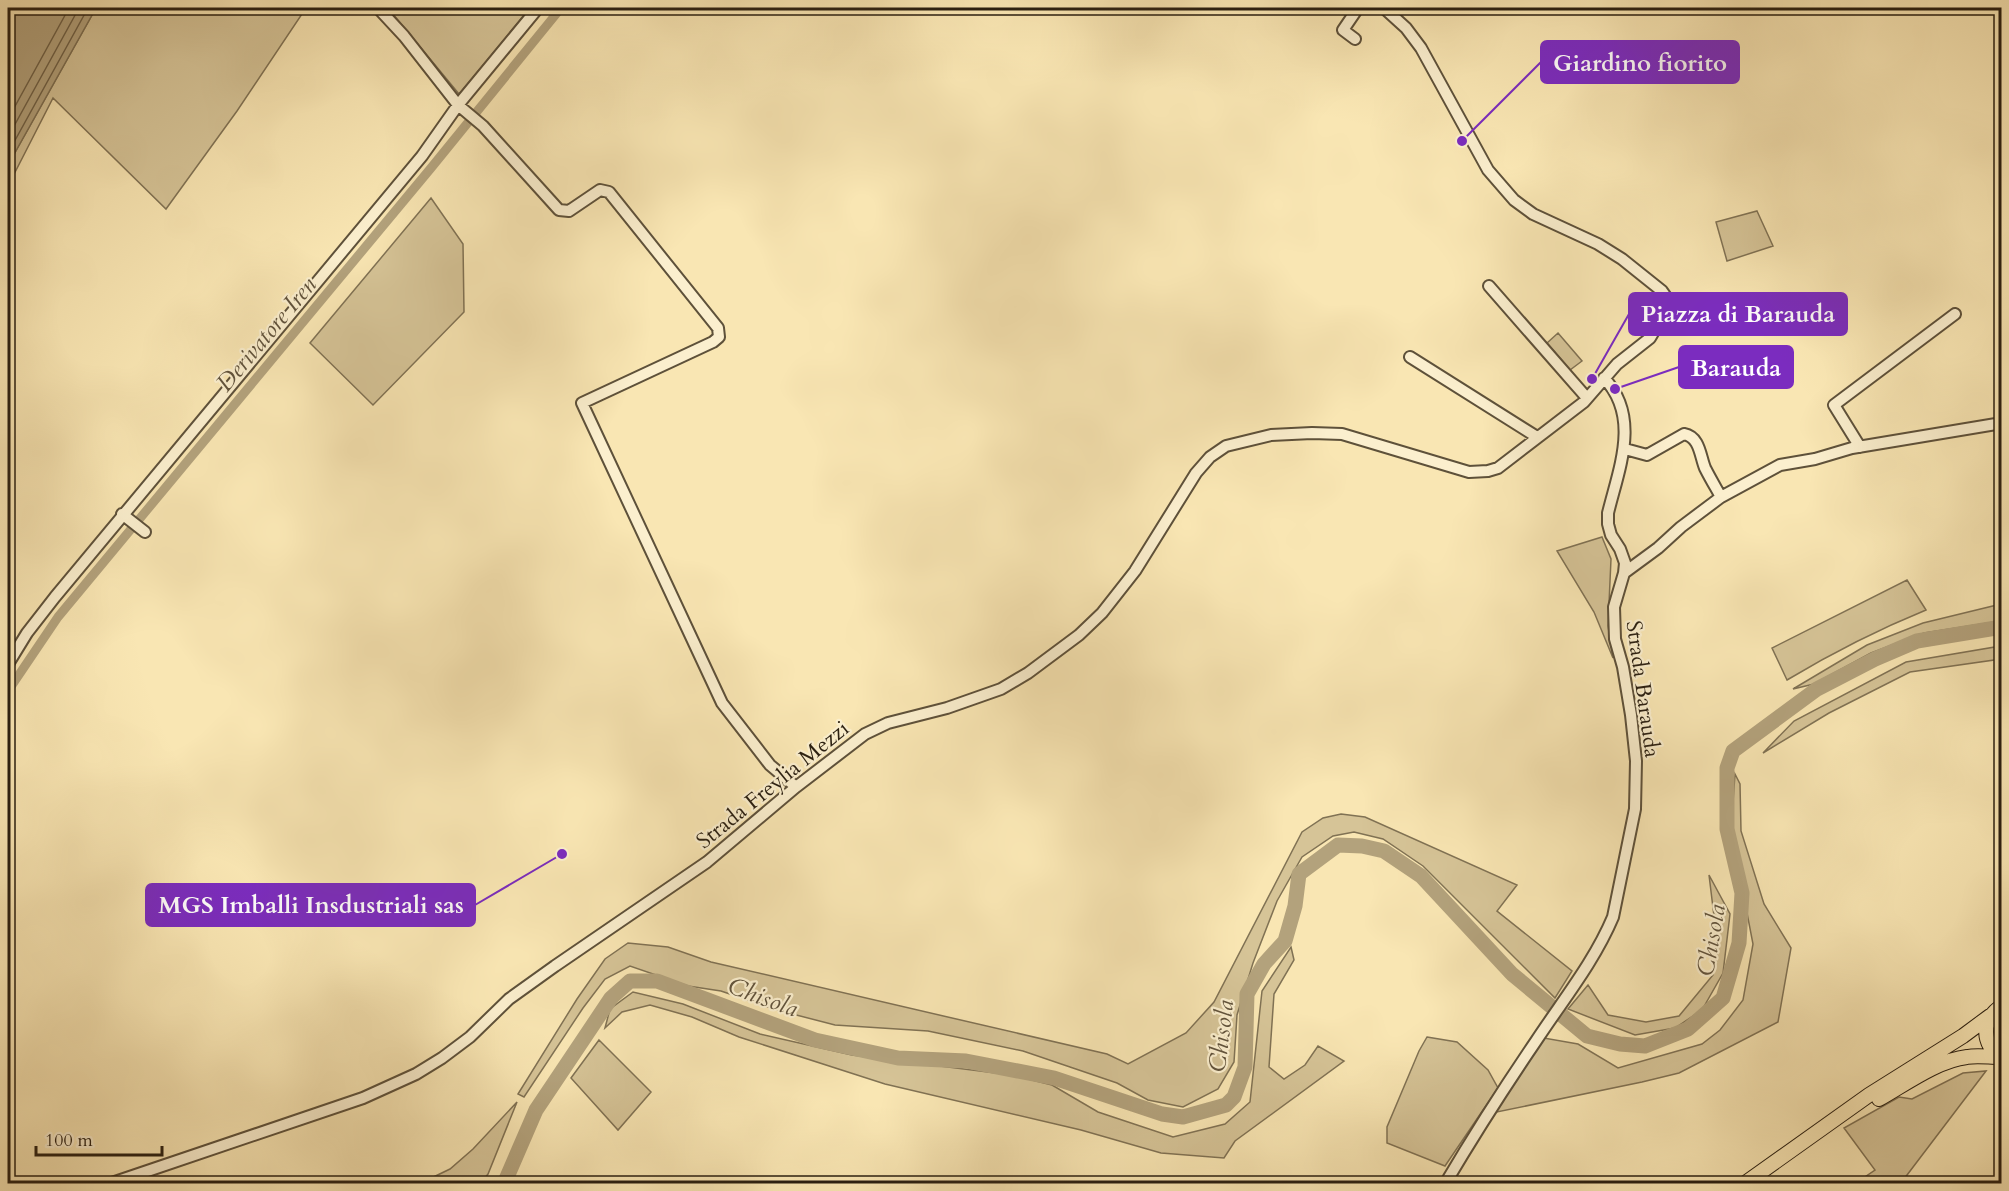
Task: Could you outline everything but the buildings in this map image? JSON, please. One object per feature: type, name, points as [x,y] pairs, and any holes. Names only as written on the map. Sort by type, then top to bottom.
[{"type":"main road","points":[[1744,1184],[1869,1095],[1964,1036],[2001,1006]]},
{"type":"main road","points":[[1990,1016],[1985,1028],[1988,1045],[2000,1058]]},
{"type":"main road","points":[[1834,1121],[1949,1062],[1966,1057],[2000,1058]]},
{"type":"street","points":[[378,8],[404,36],[458,105],[483,126],[559,210],[569,210],[600,190],[609,192],[718,328],[719,337],[713,342],[582,403],[722,703],[770,765],[796,788]]},
{"type":"street","points":[[8,664],[27,633],[422,156],[458,105],[538,8]]},
{"type":"street","points":[[1355,39],[1344,30],[1358,8]]},
{"type":"street","name":"Strada Freylia Mezzi","points":[[110,1184],[363,1098],[416,1074],[470,1037],[509,999],[706,862],[865,734],[888,723],[947,708],[1001,688],[1028,673],[1071,641],[1102,613],[1135,571],[1196,473],[1226,446],[1270,435],[1342,434],[1469,472],[1488,471],[1498,468],[1587,398],[1634,349],[1650,338],[1663,318],[1669,301],[1662,291],[1622,259],[1598,244],[1533,214],[1507,192],[1488,170],[1421,48],[1406,28],[1384,8]]},
{"type":"street","points":[[1489,286],[1587,398]]},
{"type":"street","points":[[1860,447],[1834,405],[1955,314]]},
{"type":"street","points":[[1410,357],[1537,437]]},
{"type":"street","name":"Strada Barauda","points":[[1445,1184],[1535,1041],[1589,964],[1613,917],[1635,809],[1636,761],[1631,715],[1615,639],[1614,607],[1625,563],[1608,524],[1608,513],[1625,449],[1626,428],[1617,395],[1604,378]]},
{"type":"street","points":[[1624,573],[1722,497],[1780,465],[1815,459],[1860,447],[2001,423]]},
{"type":"street","points":[[1625,449],[1647,455],[1684,434],[1691,435],[1722,497]]},
{"type":"street","points":[[124,516],[145,532]]},
{"type":"shaded area","points":[[96,8],[306,8],[237,111],[166,209],[53,98],[8,186],[8,165]]},
{"type":"shaded area","points":[[388,8],[530,8],[459,94]]},
{"type":"shaded area","points":[[431,198],[463,244],[464,312],[373,405],[310,343]]},
{"type":"shaded area","points":[[1757,211],[1773,246],[1727,261],[1716,222]]},
{"type":"shaded area","points":[[1558,333],[1582,361],[1570,370],[1547,343]]},
{"type":"shaded area","points":[[1602,537],[1611,559],[1608,626],[1613,658],[1594,612],[1557,551]]},
{"type":"shaded area","points":[[1907,580],[1926,610],[1855,642],[1787,680],[1772,648]]},
{"type":"shaded area","points":[[2001,604],[2001,621],[1924,633],[1871,653],[1814,684],[1793,689],[1867,645],[1923,623]]},
{"type":"shaded area","points":[[2001,646],[2001,659],[1910,672],[1829,713],[1763,753],[1794,721],[1906,662]]},
{"type":"shaded area","points":[[1735,774],[1740,784],[1741,831],[1764,904],[1791,948],[1778,1022],[1679,1073],[1492,1113],[1544,1038],[1578,1044],[1618,1068],[1702,1044],[1720,1030],[1743,1000],[1753,944],[1731,830]]},
{"type":"shaded area","points":[[1341,814],[1365,817],[1517,885],[1497,911],[1572,971],[1555,998],[1423,866],[1383,839],[1354,832],[1333,836],[1302,857],[1277,901],[1253,963],[1237,1015],[1234,1062],[1218,1089],[1183,1107],[1148,1100],[1117,1083],[1023,1051],[928,1031],[835,1025],[777,1010],[721,991],[688,986],[630,966],[605,979],[524,1097],[518,1094],[577,999],[605,959],[628,943],[668,947],[711,962],[1107,1054],[1128,1064],[1186,1033],[1214,1002],[1302,832],[1323,818]]},
{"type":"shaded area","points":[[1709,875],[1730,914],[1723,973],[1702,1010],[1675,1028],[1635,1035],[1568,1009],[1588,985],[1608,1015],[1646,1022],[1679,1016],[1713,975],[1718,949]]},
{"type":"shaded area","points":[[1291,947],[1294,960],[1274,994],[1269,1067],[1284,1079],[1305,1065],[1318,1046],[1344,1061],[1235,1141],[1224,1158],[1161,1153],[1081,1130],[885,1084],[739,1037],[692,1017],[650,1005],[622,1012],[605,1028],[610,1009],[633,992],[683,1004],[760,1034],[852,1055],[1012,1075],[1052,1085],[1098,1112],[1173,1137],[1225,1124],[1250,1102],[1262,991]]},
{"type":"shaded area","points":[[2001,1014],[2001,1050],[1995,1041],[1993,1032],[1995,1023]]},
{"type":"shaded area","points":[[1427,1037],[1457,1042],[1488,1070],[1498,1088],[1445,1166],[1387,1143],[1387,1127]]},
{"type":"shaded area","points":[[599,1040],[651,1092],[618,1130],[571,1078]]},
{"type":"shaded area","points":[[1986,1071],[1904,1179],[1908,1183],[1856,1183],[1875,1170],[1844,1128],[1899,1097],[1912,1099],[1963,1073]]},
{"type":"shaded area","points":[[517,1102],[488,1174],[481,1183],[421,1183],[450,1169],[473,1149]]},
{"type":"water","points":[[8,8],[96,8],[8,165]]},
{"type":"waterway","name":"Derivatore Iren","points":[[8,691],[58,617],[561,8]]},
{"type":"waterway","name":"Chisola","points":[[504,1184],[536,1110],[611,998],[630,981],[657,981],[815,1040],[898,1058],[966,1061],[1054,1078],[1162,1114],[1183,1117],[1226,1105],[1234,1097],[1245,1067],[1247,994],[1264,964],[1285,941],[1295,906],[1299,874],[1338,845],[1362,846],[1384,851],[1421,876],[1512,974],[1587,1036],[1620,1044],[1645,1046],[1688,1029],[1723,998],[1739,943],[1742,893],[1727,829],[1727,768],[1733,751],[1817,689],[1875,659],[1917,641],[2002,627]]},
{"type":"place","name":"Giardino fiorito","points":[[1462,141]]},
{"type":"place","name":"Piazza di Barauda","points":[[1592,379]]},
{"type":"place","name":"Barauda","points":[[1615,389]]},
{"type":"place","name":"MGS Imballi Insdustriali sas","points":[[562,854]]}]
